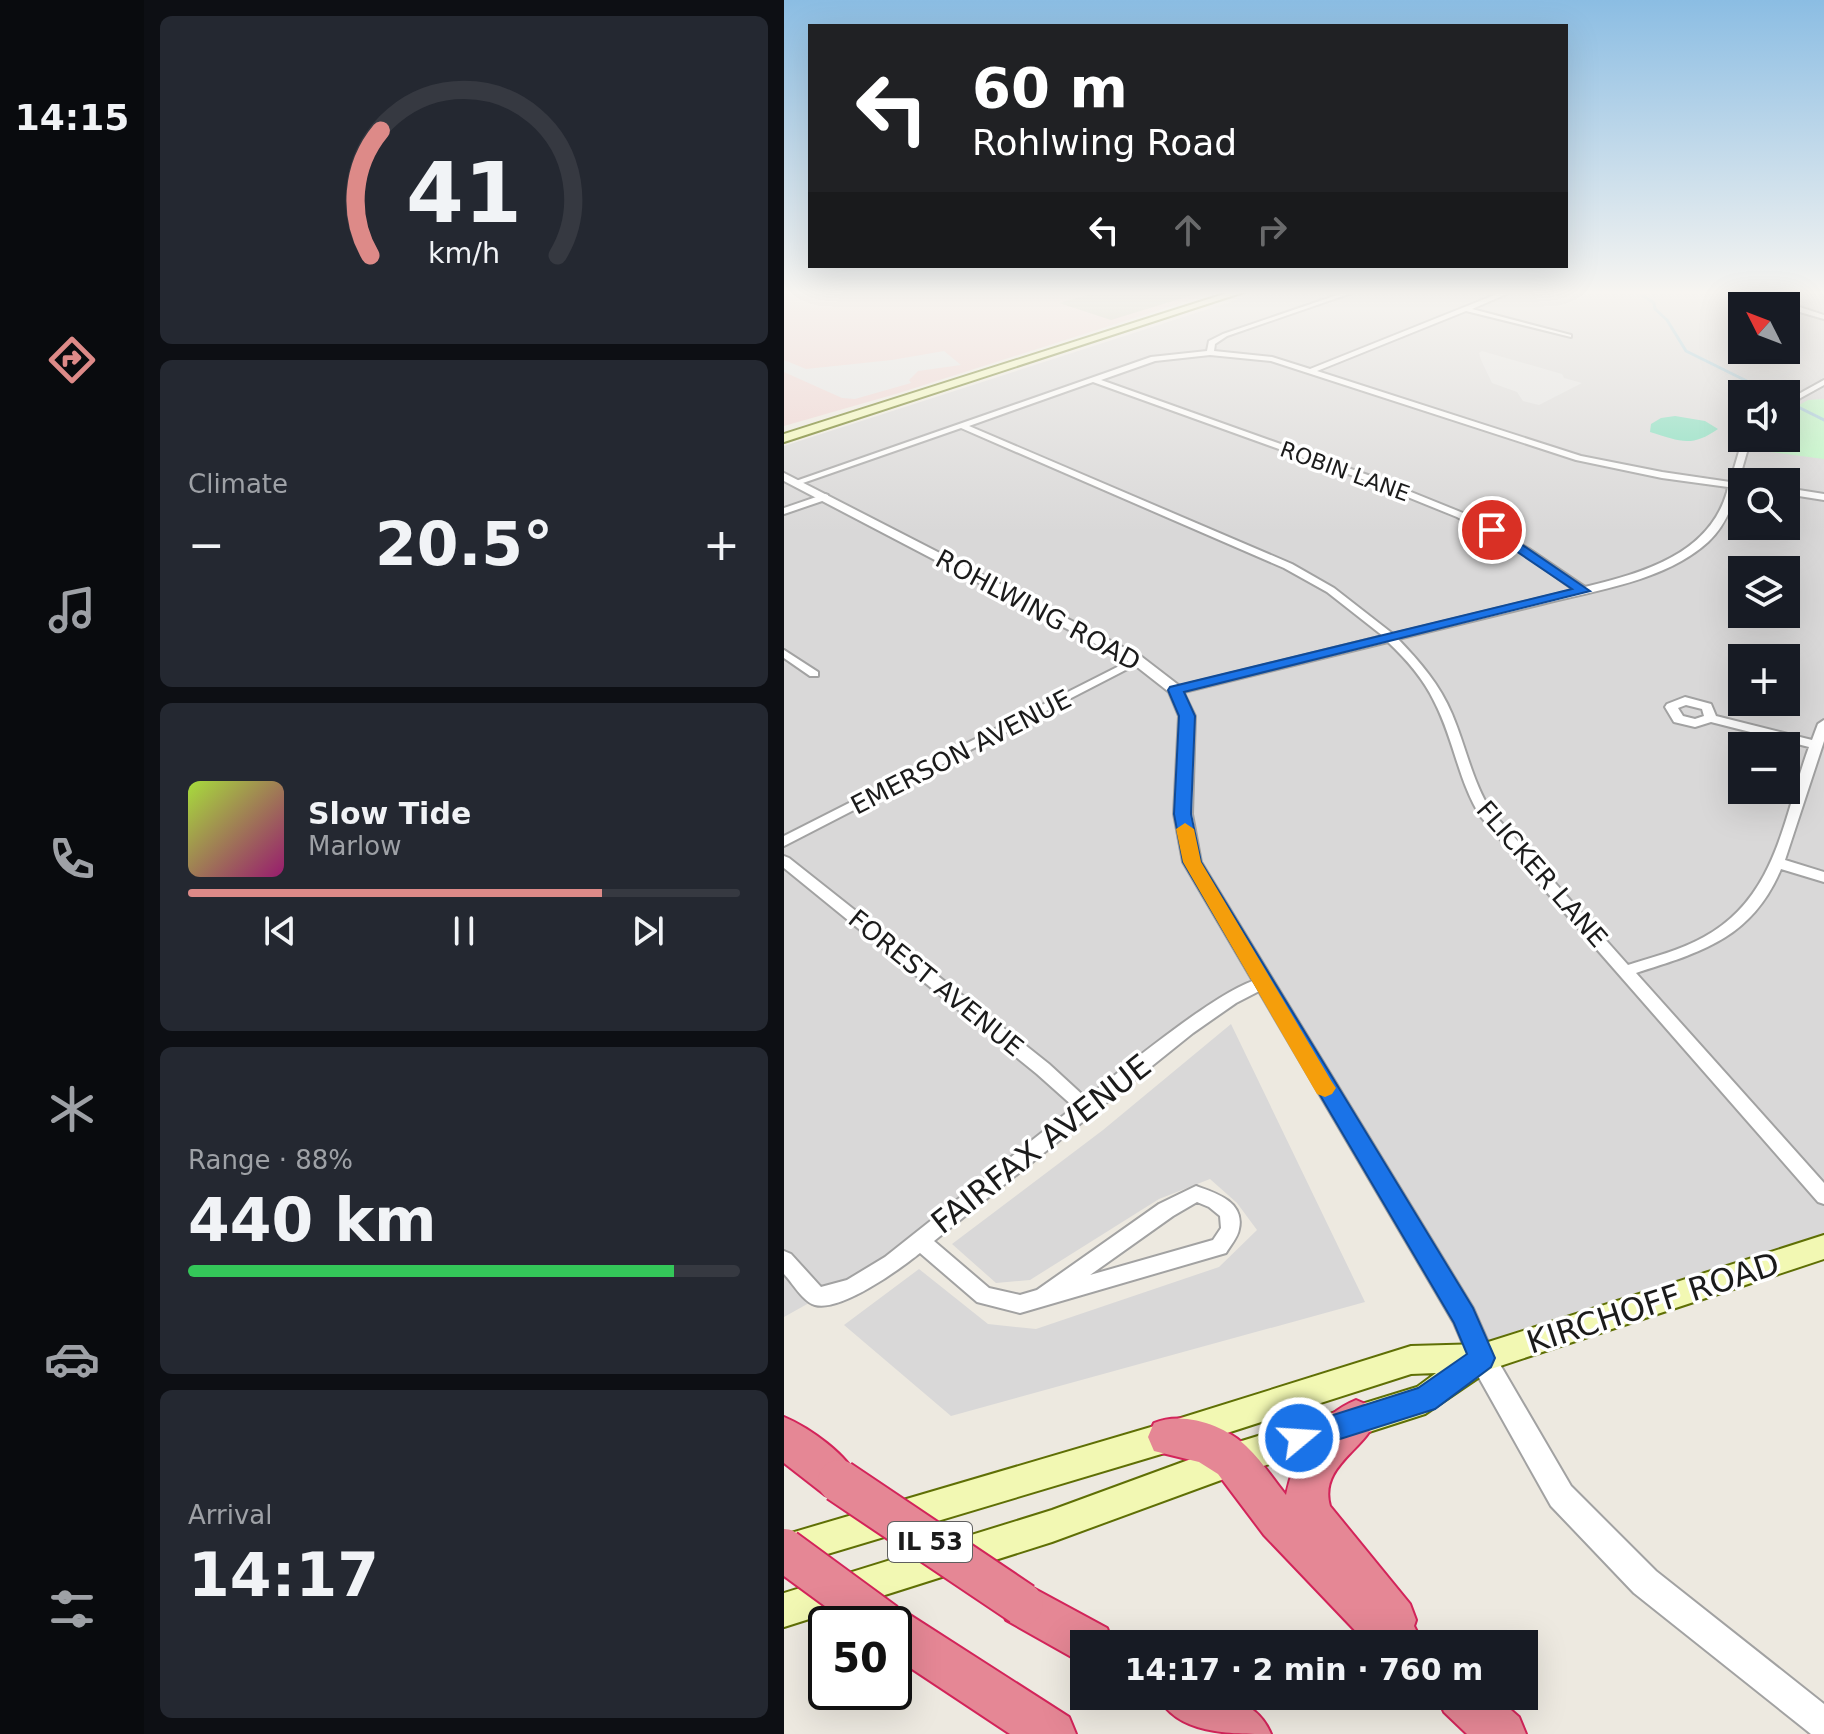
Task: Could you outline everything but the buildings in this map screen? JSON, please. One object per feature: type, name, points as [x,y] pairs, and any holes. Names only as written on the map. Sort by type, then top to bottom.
[{"type":"highway","points":[[1356,1420],[1315,1464],[1306,1494],[1312,1517],[1404,1630]]},
{"type":"highway","name":"IL 53","points":[[784,1437],[839,1481],[1022,1604],[1070,1632]]},
{"type":"highway","points":[[1168,1437],[1206,1443],[1232,1460],[1279,1520],[1385,1630]]},
{"type":"highway","points":[[784,1550],[860,1606]]},
{"type":"highway","points":[[912,1642],[1052,1734]]},
{"type":"highway","points":[[1205,1710],[1247,1734]]},
{"type":"highway","points":[[1475,1710],[1502,1734]]},
{"type":"main road","points":[[784,430],[971,371]]},
{"type":"main road","points":[[784,438],[993,371]]},
{"type":"main road","name":"KIRCHOFF ROAD","points":[[784,1550],[1168,1437],[1411,1360],[1482,1358],[1824,1247]]},
{"type":"main road","name":"KIRCHOFF ROAD","points":[[784,1610],[1052,1526],[1232,1460],[1425,1399],[1482,1358]]},
{"type":"street","points":[[790,479],[963,426],[1121,371]]},
{"type":"street","points":[[1311,371],[1579,458],[1662,475],[1728,484]]},
{"type":"street","name":"ROBIN LANE","points":[[1094,380],[1376,481],[1460,515],[1515,544],[1583,591]]},
{"type":"street","points":[[1800,396],[1824,382]]},
{"type":"street","name":"FLICKER LANE","points":[[963,426],[1306,574],[1354,606],[1424,677],[1440,700],[1467,782],[1486,814],[1824,1196]]},
{"type":"street","name":"ROHLWING ROAD","points":[[790,479],[1137,660],[1176,690]]},
{"type":"street","points":[[1800,493],[1824,497]]},
{"type":"street","points":[[784,511],[825,497]]},
{"type":"street","points":[[1728,506],[1718,525],[1695,548],[1659,568],[1583,591],[1176,690],[1187,716],[1183,814],[1192,862],[1464,1316],[1482,1358],[1561,1496],[1645,1582],[1824,1724]]},
{"type":"street","points":[[784,653],[814,674]]},
{"type":"street","name":"EMERSON AVENUE","points":[[784,842],[1137,660]]},
{"type":"street","points":[[1711,718],[1815,745]]},
{"type":"street","points":[[1626,971],[1709,941],[1734,924],[1762,892],[1778,863],[1824,724]]},
{"type":"street","name":"FOREST AVENUE","points":[[784,861],[1043,1069],[1085,1107]]},
{"type":"street","points":[[1778,863],[1824,877]]},
{"type":"street","name":"FAIRFAX AVENUE","points":[[784,1260],[817,1297],[834,1296],[854,1287],[920,1241],[1085,1107],[1230,996],[1262,983]]},
{"type":"street","points":[[920,1241],[984,1296],[1020,1304],[1219,1247],[1230,1229],[1229,1212],[1215,1201],[1196,1194],[1166,1210],[1043,1297]]},
{"type":"shaded area","points":[[784,371],[968,371],[899,393],[784,426]]},
{"type":"shaded area","points":[[919,371],[909,380],[911,383],[855,399],[842,398],[784,372]]},
{"type":"shaded area","points":[[1016,371],[1824,371],[1824,1247],[1482,1358],[1261,983],[1230,996],[920,1241],[784,1317],[784,446]]},
{"type":"shaded area","points":[[1486,371],[1551,371],[1582,383],[1539,405],[1523,401],[1517,392],[1492,383]]},
{"type":"shaded area","points":[[1231,1024],[1365,1302],[951,1416],[844,1325],[919,1269],[988,1324],[1036,1329],[1219,1267],[1257,1230],[1237,1203],[1210,1179],[1159,1199],[1030,1280],[996,1283],[952,1244],[1103,1130]]},
{"type":"green space","points":[[1824,399],[1824,459],[1771,452],[1800,452],[1800,405],[1808,400]]},
{"type":"green space","points":[[1675,416],[1705,421],[1718,429],[1693,441],[1650,432],[1651,424],[1661,418]]},
{"type":"waterway","points":[[1726,371],[1745,380]]},
{"type":"waterway","points":[[1800,408],[1824,420]]},
{"type":"slow traffic","points":[[1185,829],[1192,862],[1325,1088]]},
{"type":"route","points":[[1299,1438],[1425,1399],[1482,1358],[1464,1316],[1303,1052],[1192,862],[1183,814],[1187,716],[1176,690],[1583,591],[1492,530]]}]
